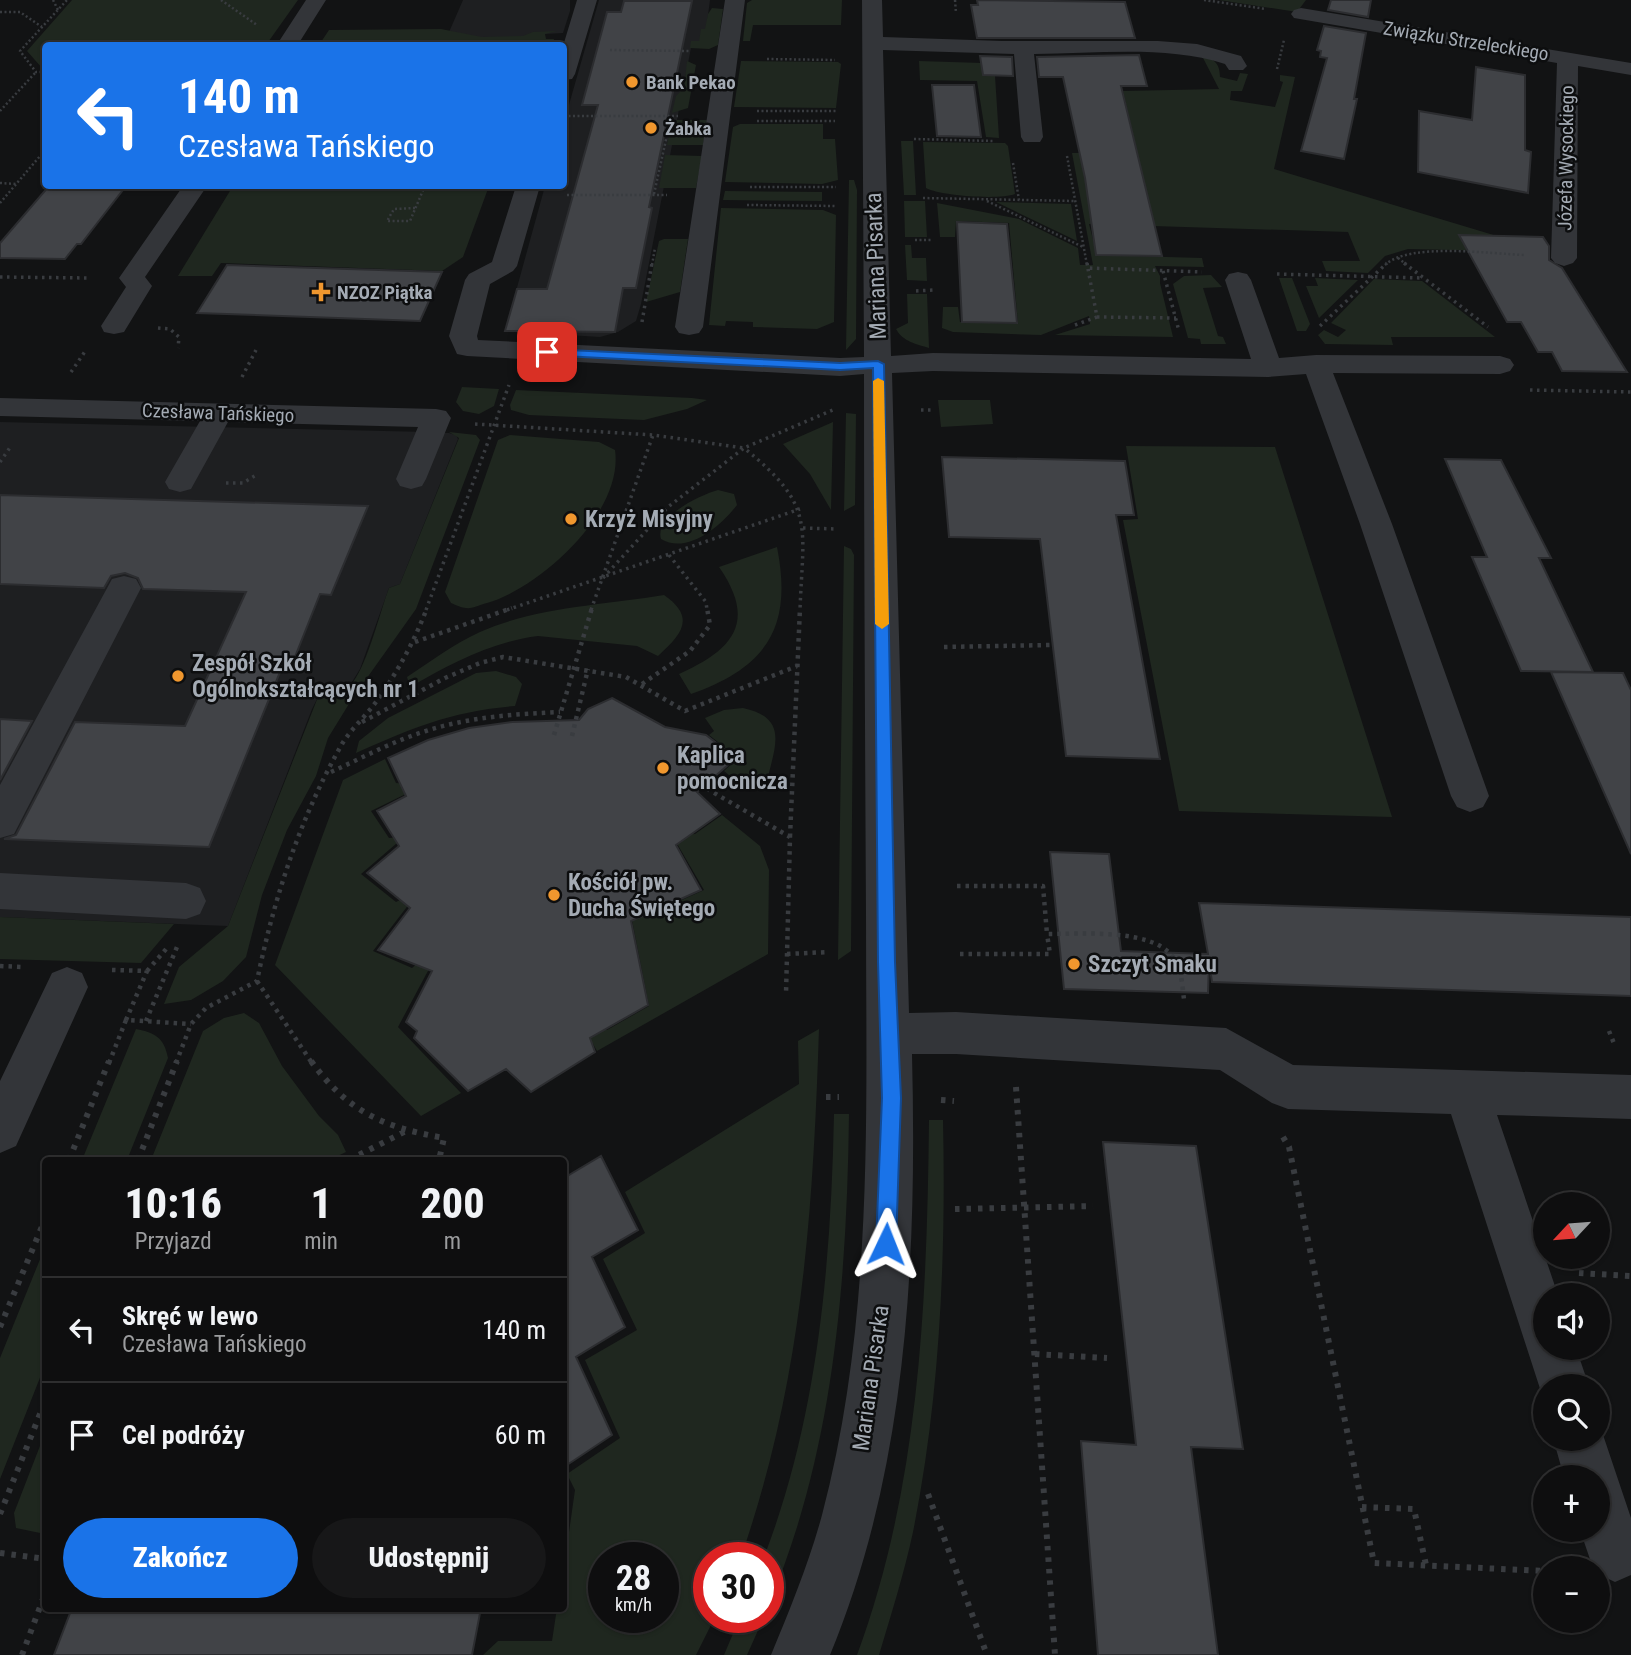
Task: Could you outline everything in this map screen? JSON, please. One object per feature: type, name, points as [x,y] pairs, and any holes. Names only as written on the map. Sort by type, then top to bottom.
[{"type":"street","points":[[289,42],[316,0]]},
{"type":"street","points":[[567,63],[587,0]]},
{"type":"street","points":[[689,327],[735,0]]},
{"type":"street","name":"Mariana Pisarka","points":[[800,1655],[808,1639],[852,1500],[877,1362],[890,1151],[872,0]]},
{"type":"street","name":"Związku Strzeleckiego","points":[[1301,14],[1631,69]]},
{"type":"street","points":[[874,43],[1023,48],[1176,48],[1221,55],[1234,60],[1236,66]]},
{"type":"street","points":[[1023,48],[1030,86],[1026,94],[1032,137]]},
{"type":"street","name":"Józefa Wysockiego","points":[[1564,258],[1568,58]]},
{"type":"street","points":[[114,326],[139,286],[132,278],[193,189]]},
{"type":"street","points":[[527,189],[504,266],[478,280],[463,336],[467,348],[840,367],[933,362],[1269,368],[1316,364],[1500,365]]},
{"type":"street","points":[[1238,280],[1269,368]]},
{"type":"street","points":[[1316,364],[1376,524],[1470,796]]},
{"type":"street","name":"Czesława Tańskiego","points":[[0,407],[436,418]]},
{"type":"street","points":[[180,482],[219,413]]},
{"type":"street","points":[[411,479],[436,418]]},
{"type":"street","points":[[0,822],[124,588]]},
{"type":"street","points":[[0,891],[186,901]]},
{"type":"street","points":[[0,1130],[66,987]]},
{"type":"street","points":[[890,1034],[950,1033],[1142,1042],[1226,1049],[1287,1087],[1631,1097]]},
{"type":"street","points":[[1467,1093],[1533,1293]]},
{"type":"street","points":[[1610,1538],[1615,1554]]},
{"type":"path","points":[[53,0],[58,10]]},
{"type":"path","points":[[36,72],[20,51],[67,0]]},
{"type":"path","points":[[221,0],[264,30]]},
{"type":"path","points":[[1204,0],[1301,14]]},
{"type":"path","points":[[0,12],[20,12],[42,27]]},
{"type":"path","points":[[571,49],[845,60]]},
{"type":"path","points":[[0,111],[36,72],[42,72]]},
{"type":"path","points":[[567,116],[720,116],[843,111]]},
{"type":"path","points":[[654,194],[671,116]]},
{"type":"path","points":[[720,116],[843,121]]},
{"type":"path","points":[[1012,153],[1019,200]]},
{"type":"path","points":[[1066,153],[1097,317]]},
{"type":"path","points":[[0,202],[42,154]]},
{"type":"path","points":[[0,183],[17,184]]},
{"type":"path","points":[[709,196],[843,187]]},
{"type":"path","points":[[415,208],[394,209],[387,221],[410,221],[424,189]]},
{"type":"path","points":[[604,194],[709,196],[842,206]]},
{"type":"path","points":[[923,198],[1075,201]]},
{"type":"path","points":[[983,199],[1083,248]]},
{"type":"path","points":[[641,326],[657,235]]},
{"type":"path","points":[[1397,258],[1498,334]]},
{"type":"path","points":[[1088,268],[1212,272]]},
{"type":"path","points":[[1163,271],[1181,341]]},
{"type":"path","points":[[1277,274],[1423,278]]},
{"type":"path","points":[[0,277],[132,278]]},
{"type":"path","points":[[1064,329],[1097,317],[1176,318]]},
{"type":"path","points":[[170,329],[179,337],[178,348]]},
{"type":"path","points":[[440,1157],[444,1138],[407,1131],[366,1115],[324,1080],[257,981],[270,918],[288,859],[343,743],[376,702],[414,642],[495,426],[520,351]]},
{"type":"path","points":[[1528,382],[1532,390]]},
{"type":"path","points":[[603,578],[668,507],[744,448],[839,408]]},
{"type":"path","points":[[436,418],[495,426],[653,435],[744,448],[785,482],[800,509],[803,528],[786,994]]},
{"type":"path","points":[[554,735],[580,642],[653,435]]},
{"type":"path","points":[[414,642],[800,509]]},
{"type":"path","points":[[803,528],[837,529]]},
{"type":"path","points":[[642,684],[691,651],[710,625],[706,602],[669,555]]},
{"type":"path","points":[[944,647],[1052,645]]},
{"type":"path","points":[[358,724],[445,678],[503,657],[529,659],[626,677],[685,711],[797,666]]},
{"type":"path","points":[[572,736],[588,669]]},
{"type":"path","points":[[330,773],[423,732],[451,724],[512,714],[560,712]]},
{"type":"path","points":[[692,780],[790,837]]},
{"type":"path","points":[[957,886],[1043,886],[1049,954],[960,954]]},
{"type":"path","points":[[1047,934],[1134,937],[1166,948],[1179,967],[1186,1014],[1226,1049]]},
{"type":"path","points":[[787,954],[829,952]]},
{"type":"path","points":[[146,1021],[170,964]]},
{"type":"path","points":[[139,1157],[191,1024],[206,1008],[257,981]]},
{"type":"path","points":[[70,1157],[127,1020]]},
{"type":"path","points":[[1013,1037],[1055,1655]]},
{"type":"path","points":[[1275,1125],[1289,1147],[1374,1563],[1533,1571]]},
{"type":"path","points":[[355,1157],[407,1131]]},
{"type":"path","points":[[955,1209],[967,1206],[1093,1206]]},
{"type":"path","points":[[0,1327],[42,1227]]},
{"type":"path","points":[[1035,1354],[1107,1357]]},
{"type":"path","points":[[0,1514],[42,1409]]},
{"type":"path","points":[[928,1494],[987,1655]]},
{"type":"path","points":[[1362,1507],[1414,1509],[1426,1565]]},
{"type":"path","points":[[0,1553],[42,1558]]},
{"type":"path","points":[[22,1655],[42,1602]]},
{"type":"shaded area","points":[[72,0],[298,0],[268,42],[42,42],[42,68],[27,51]]},
{"type":"shaded area","points":[[463,0],[570,0],[570,11],[563,33],[545,34],[543,39],[446,39]]},
{"type":"shaded area","points":[[599,0],[710,0],[704,46],[691,48],[636,321],[618,332],[600,337],[505,331],[544,189],[567,189],[567,112]]},
{"type":"shaded area","points":[[752,0],[842,0],[841,25],[753,25],[750,41],[743,41],[747,3]]},
{"type":"shaded area","points":[[1219,0],[1306,0],[1297,12]]},
{"type":"shaded area","points":[[712,8],[723,9],[718,45],[709,49],[690,48],[691,41],[699,41],[701,29],[705,29]]},
{"type":"shaded area","points":[[441,29],[482,37],[523,36],[533,32],[557,31],[545,34],[546,39],[554,39],[554,42],[321,42],[329,30]]},
{"type":"shaded area","points":[[1201,54],[1215,62],[1220,77],[1237,81],[1240,73],[1248,74],[1242,91],[1231,91],[1230,100],[1275,107],[1283,82],[1280,81],[1280,75],[1295,77],[1274,169],[1550,252],[1408,249],[1385,256],[1368,273],[1326,271],[1322,261],[1360,261],[1348,232],[1089,224],[1097,255],[1202,258],[1204,267],[1155,266],[1160,276],[1173,337],[1055,335],[1090,324],[1089,316],[1041,335],[953,332],[942,328],[943,307],[958,307],[960,322],[1018,324],[1009,223],[956,221],[955,237],[940,237],[937,203],[1019,219],[1078,248],[1080,265],[1093,265],[1072,153],[1087,153],[1090,167],[1141,168],[1123,91],[1219,89]]},
{"type":"shaded area","points":[[687,61],[696,65],[688,108],[672,113],[676,96],[684,88]]},
{"type":"shaded area","points":[[741,61],[838,62],[841,64],[836,108],[734,107]]},
{"type":"shaded area","points":[[919,61],[982,63],[984,75],[995,76],[999,138],[986,137],[977,81],[920,80]]},
{"type":"shaded area","points":[[672,120],[707,120],[703,145],[667,145]]},
{"type":"shaded area","points":[[740,124],[823,124],[823,139],[835,139],[838,180],[822,184],[725,182],[733,127]]},
{"type":"shaded area","points":[[901,141],[913,141],[916,195],[904,195]]},
{"type":"shaded area","points":[[923,142],[1005,143],[1008,146],[1015,194],[997,197],[970,196],[926,188]]},
{"type":"shaded area","points":[[665,155],[702,156],[696,188],[659,188]]},
{"type":"shaded area","points":[[849,180],[854,180],[857,190],[856,339],[846,350]]},
{"type":"shaded area","points":[[231,189],[488,189],[463,257],[442,271],[221,263],[212,276],[178,276]]},
{"type":"shaded area","points":[[725,191],[822,192],[822,201],[723,200]]},
{"type":"shaded area","points":[[904,201],[925,201],[927,237],[905,237]]},
{"type":"shaded area","points":[[996,202],[1071,204],[1077,241]]},
{"type":"shaded area","points":[[721,208],[823,210],[836,215],[834,322],[817,329],[753,327],[753,322],[726,321],[725,326],[709,325]]},
{"type":"shaded area","points":[[688,239],[680,292],[646,302],[659,241]]},
{"type":"shaded area","points":[[905,245],[911,245],[912,258],[926,258],[927,281],[907,280]]},
{"type":"shaded area","points":[[1211,275],[1222,287],[1203,288],[1218,336],[1223,337],[1226,344],[1201,344],[1200,339],[1188,338],[1173,284],[1184,276]]},
{"type":"shaded area","points":[[1279,278],[1292,278],[1310,324],[1306,331],[1297,331]]},
{"type":"shaded area","points":[[1315,278],[1358,280],[1319,318],[1306,286],[1318,286]]},
{"type":"shaded area","points":[[1374,279],[1422,281],[1495,337],[1391,337],[1393,345],[1325,344],[1318,335],[1324,330],[1338,337],[1346,330],[1331,323]]},
{"type":"shaded area","points":[[907,294],[927,294],[929,348],[906,340],[896,329],[908,323]]},
{"type":"shaded area","points":[[462,387],[499,389],[494,406],[479,414],[463,411],[456,402]]},
{"type":"shaded area","points":[[516,390],[707,400],[687,409],[644,420],[529,415],[511,410],[510,405]]},
{"type":"shaded area","points":[[938,400],[990,400],[993,424],[941,427]]},
{"type":"shaded area","points":[[846,413],[856,414],[855,505],[844,511]]},
{"type":"shaded area","name":"Zespół Szkół Ogólnokształcących nr 1","points":[[0,422],[428,432],[449,433],[456,435],[458,439],[400,584],[389,588],[360,669],[343,690],[318,697],[312,709],[228,926],[0,917]]},
{"type":"shaded area","points":[[833,422],[831,510],[810,474],[783,444]]},
{"type":"shaded area","points":[[449,432],[476,435],[480,440],[416,609],[352,699],[328,738],[316,776],[287,830],[262,895],[246,957],[223,981],[191,1000],[164,1004],[179,967],[228,926],[318,697],[345,688],[353,682],[358,673],[369,650],[389,588],[400,584],[459,438]]},
{"type":"shaded area","points":[[510,435],[599,442],[615,450],[614,473],[607,497],[593,521],[554,564],[509,594],[474,607],[463,608],[451,603],[445,592],[498,440]]},
{"type":"shaded area","points":[[1126,446],[1275,447],[1392,817],[1179,811],[1123,520],[1138,519]]},
{"type":"shaded area","points":[[718,490],[734,494],[737,505],[713,529],[692,541],[682,543],[661,539],[664,523],[671,515],[690,502]]},
{"type":"shaded area","points":[[844,546],[851,549],[854,555],[851,951],[838,960]]},
{"type":"shaded area","points":[[777,547],[781,600],[777,622],[768,640],[756,657],[739,671],[691,694],[679,674],[698,665],[725,644],[734,632],[737,619],[737,604],[719,567]]},
{"type":"shaded area","points":[[664,595],[674,603],[683,619],[679,634],[658,656],[637,646],[538,636],[487,649],[410,687],[407,677],[461,642],[502,624],[547,612]]},
{"type":"shaded area","points":[[496,671],[516,677],[522,684],[515,706],[452,716],[356,753],[359,741],[388,718],[476,673]]},
{"type":"shaded area","points":[[743,708],[767,719],[773,726],[775,735],[767,781],[760,785],[744,785],[724,771],[738,758],[709,735],[714,731],[705,718],[724,710]]},
{"type":"shaded area","points":[[385,759],[396,783],[410,784],[412,791],[371,811],[389,838],[404,837],[361,874],[396,902],[414,893],[416,895],[373,951],[412,968],[431,952],[437,954],[398,1027],[461,1093],[421,1116],[275,965],[343,780]]},
{"type":"shaded area","points":[[722,815],[760,846],[769,870],[768,954],[597,1051],[593,1044],[588,1047],[590,1022],[597,1030],[607,1030],[649,1006],[629,905],[655,912],[704,890],[672,835],[695,834]]},
{"type":"shaded area","points":[[0,917],[174,924],[141,963],[0,959]]},
{"type":"shaded area","points":[[244,1013],[259,1023],[282,1066],[319,1116],[338,1135],[346,1152],[335,1157],[152,1157],[203,1031],[224,1018]]},
{"type":"shaded area","points":[[136,1029],[158,1037],[168,1058],[128,1157],[83,1157]]},
{"type":"shaded area","points":[[819,1029],[808,1231],[791,1361],[762,1491],[746,1542],[693,1542],[693,1633],[707,1633],[696,1655],[483,1655],[498,1641],[552,1641],[556,1612],[567,1612],[567,1546],[575,1490],[567,1474],[620,1438],[585,1360],[637,1330],[603,1259],[645,1233],[625,1192],[799,1084],[798,1041]]},
{"type":"shaded area","points":[[834,1114],[849,1114],[845,1239],[832,1364],[822,1427],[808,1488],[784,1564],[784,1542],[769,1542],[797,1450],[809,1395],[825,1283]]},
{"type":"shaded area","points":[[929,1120],[943,1120],[944,1172],[942,1275],[930,1430],[913,1532],[879,1655],[857,1655],[878,1591],[895,1525],[907,1458],[922,1323]]},
{"type":"shaded area","points":[[42,1254],[42,1373],[0,1479],[0,1358]]},
{"type":"shaded area","points":[[42,1441],[42,1533],[16,1528],[14,1513]]},
{"type":"shaded area","points":[[733,1633],[757,1633],[747,1655],[724,1655]]},
{"type":"building","points":[[977,0],[1125,2],[1135,38],[977,38],[971,5],[978,5]]},
{"type":"building","points":[[1331,0],[1371,0],[1368,17],[1328,10]]},
{"type":"building","points":[[624,1],[692,1],[649,207],[652,208],[636,288],[623,288],[615,332],[505,331],[517,289],[547,289],[598,105],[582,105],[607,12],[621,12]]},
{"type":"building","points":[[1324,26],[1366,33],[1354,99],[1357,99],[1344,159],[1301,151],[1327,58],[1320,57],[1321,51],[1317,50]]},
{"type":"building","points":[[1139,55],[1147,86],[1121,86],[1162,256],[1096,255],[1085,178],[1063,77],[1039,77],[1037,57]]},
{"type":"building","points":[[980,56],[1012,57],[1013,76],[983,75]]},
{"type":"building","points":[[1476,67],[1525,75],[1525,150],[1531,152],[1528,193],[1418,172],[1419,111],[1472,120]]},
{"type":"building","points":[[932,85],[974,85],[981,137],[937,136]]},
{"type":"building","points":[[46,189],[124,189],[81,244],[77,244],[65,259],[0,258],[0,243]]},
{"type":"building","points":[[957,222],[1007,224],[1017,323],[962,322]]},
{"type":"building","points":[[1459,235],[1543,237],[1549,246],[1549,260],[1562,268],[1627,372],[1562,371],[1552,352],[1538,352],[1521,322],[1507,322]]},
{"type":"building","name":"NZOZ Piątka","points":[[227,265],[442,272],[420,321],[197,313]]},
{"type":"building","points":[[942,457],[1125,461],[1134,515],[1116,515],[1160,759],[1066,756],[1040,539],[949,537]]},
{"type":"building","points":[[1445,459],[1501,460],[1551,558],[1539,558],[1593,672],[1521,671],[1472,557],[1487,557]]},
{"type":"building","points":[[0,495],[368,506],[331,595],[320,594],[289,672],[280,672],[209,847],[4,839],[16,835],[75,722],[185,726],[246,592],[143,589],[138,578],[125,573],[111,576],[104,588],[0,584]]},
{"type":"building","points":[[1551,672],[1623,673],[1631,690],[1631,854]]},
{"type":"building","name":"Kościół pw. Ducha Świętego","points":[[612,698],[665,727],[706,735],[736,758],[697,792],[720,814],[676,845],[701,890],[631,921],[648,1005],[590,1038],[595,1052],[531,1092],[506,1069],[468,1091],[414,1038],[417,1031],[406,1022],[432,971],[378,950],[410,908],[367,873],[399,846],[377,811],[406,796],[388,758],[428,740],[469,728],[512,722],[579,720],[588,709]]},
{"type":"building","points":[[0,719],[32,721],[0,780]]},
{"type":"building","points":[[1050,852],[1109,854],[1121,951],[1208,954],[1199,903],[1631,917],[1631,996],[1212,982],[1209,962],[1208,993],[1064,989]]},
{"type":"building","points":[[1103,1142],[1196,1146],[1243,1449],[1191,1447],[1218,1655],[1098,1655],[1081,1441],[1136,1445]]},
{"type":"building","points":[[601,1156],[638,1230],[592,1257],[625,1327],[576,1357],[612,1435],[567,1465],[567,1176]]},
{"type":"building","points":[[70,1612],[480,1612],[472,1655],[54,1655]]},
{"type":"slow traffic","points":[[878,381],[882,624]]},
{"type":"place","name":"Bank Pekao","points":[[632,82]]},
{"type":"place","name":"Żabka","points":[[651,128]]},
{"type":"place","name":"NZOZ Piątka","points":[[321,292]]},
{"type":"place","name":"Krzyż Misyjny","points":[[571,519]]},
{"type":"place","name":"Zespół Szkół Ogólnokształcących nr 1","points":[[178,676]]},
{"type":"place","name":"Kaplica pomocnicza","points":[[663,768]]},
{"type":"place","name":"Kościół pw. Ducha Świętego","points":[[554,895]]},
{"type":"place","name":"Szczyt Smaku","points":[[1074,964]]},
{"type":"route","points":[[547,352],[840,367],[878,364],[887,962],[892,1098],[886,1244]]}]
